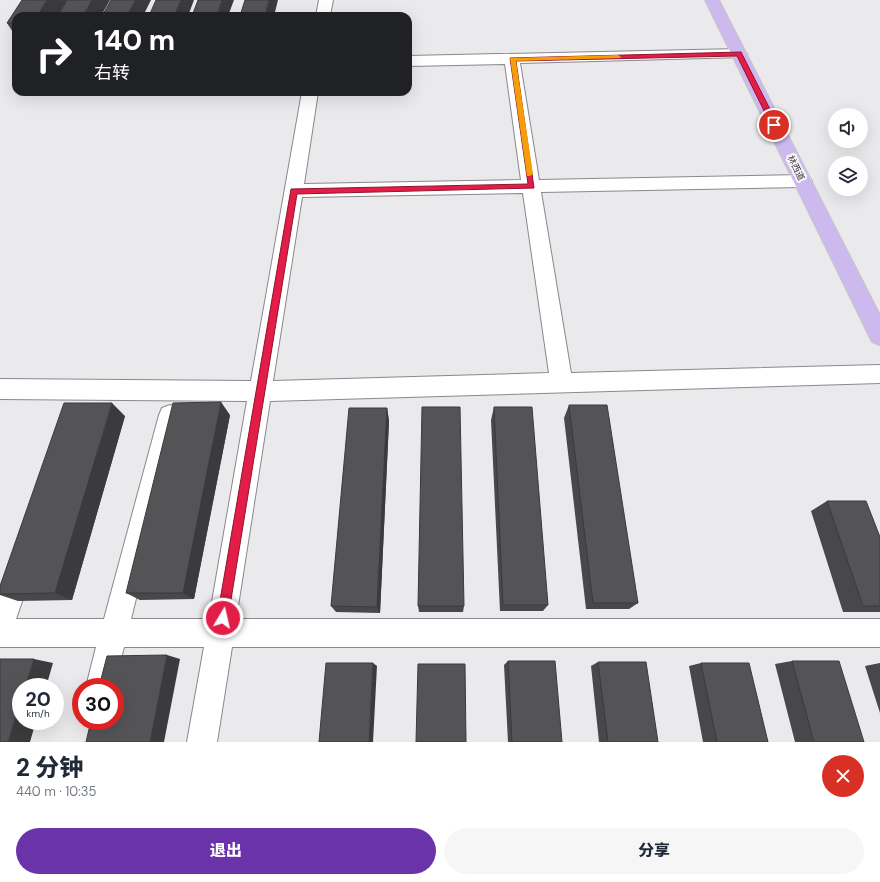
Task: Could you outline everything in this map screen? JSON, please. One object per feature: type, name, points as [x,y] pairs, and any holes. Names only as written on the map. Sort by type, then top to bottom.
[{"type":"main road","name":"林西道","points":[[712,0],[880,336]]},
{"type":"street","points":[[324,12],[326,0]]},
{"type":"street","points":[[412,62],[739,54]]},
{"type":"street","points":[[512,59],[561,382]]},
{"type":"street","points":[[202,742],[309,96]]},
{"type":"street","points":[[294,191],[803,181]]},
{"type":"street","points":[[0,389],[78,401],[176,390],[260,391],[880,374]]},
{"type":"street","points":[[102,678],[176,390]]},
{"type":"street","points":[[0,627],[28,546]]},
{"type":"street","points":[[0,633],[880,633]]},
{"type":"building","points":[[22,0],[47,0],[40,12],[14,12]]},
{"type":"building","points":[[67,0],[92,0],[85,12],[60,12]]},
{"type":"building","points":[[111,0],[135,0],[129,12],[104,12]]},
{"type":"building","points":[[156,0],[181,0],[176,12],[151,12]]},
{"type":"building","points":[[198,0],[222,0],[218,12],[194,12]]},
{"type":"building","points":[[245,0],[269,0],[266,12],[241,12]]},
{"type":"building","points":[[12,15],[12,23],[7,23]]},
{"type":"building","points":[[221,402],[183,593],[126,593],[173,403]]},
{"type":"building","points":[[64,403],[112,403],[55,593],[0,594],[0,586]]},
{"type":"building","points":[[569,405],[607,405],[638,603],[593,603]]},
{"type":"building","points":[[422,407],[460,407],[464,606],[418,606]]},
{"type":"building","points":[[494,407],[532,407],[548,605],[503,605]]},
{"type":"building","points":[[349,408],[387,408],[377,607],[331,606]]},
{"type":"building","points":[[827,501],[866,501],[880,537],[880,606],[863,606]]},
{"type":"building","points":[[167,655],[150,742],[86,742],[89,730],[124,730],[124,678],[101,678],[107,656]]},
{"type":"building","points":[[0,659],[34,659],[28,678],[12,678],[12,729],[8,742],[0,742]]},
{"type":"building","points":[[508,661],[555,661],[562,742],[512,742]]},
{"type":"building","points":[[792,661],[839,661],[864,742],[814,742]]},
{"type":"building","points":[[598,662],[646,662],[658,742],[608,742]]},
{"type":"building","points":[[326,663],[373,663],[369,742],[319,742]]},
{"type":"building","points":[[701,663],[749,663],[768,742],[717,742]]},
{"type":"building","points":[[418,664],[465,664],[466,742],[416,742]]},
{"type":"slow traffic","points":[[530,174],[512,59],[618,57]]},
{"type":"route","points":[[223,618],[294,191],[532,186],[512,59],[739,54],[774,125]]}]
